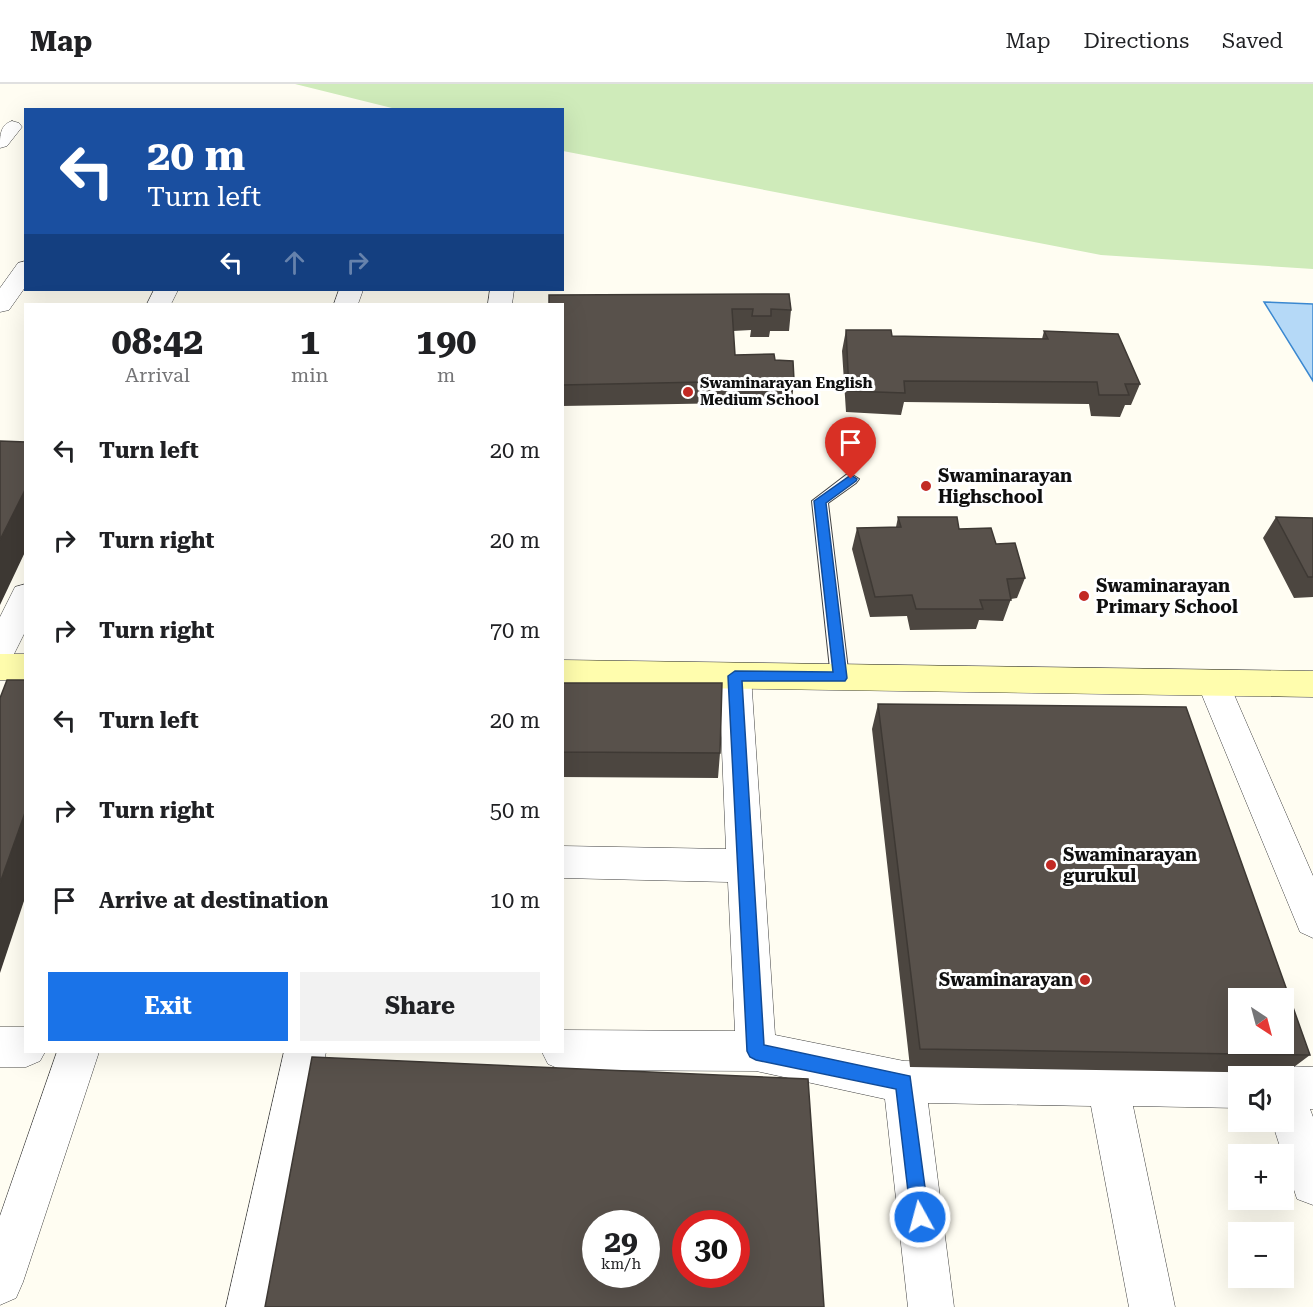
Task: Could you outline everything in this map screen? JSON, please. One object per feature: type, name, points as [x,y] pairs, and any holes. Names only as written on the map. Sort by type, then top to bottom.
[{"type":"main road","points":[[0,667],[24,667]]},
{"type":"main road","points":[[564,673],[1313,684]]},
{"type":"street","points":[[0,305],[24,271]]},
{"type":"street","points":[[0,651],[24,600]]},
{"type":"street","points":[[735,676],[756,1051]]},
{"type":"street","points":[[1213,683],[1313,920]]},
{"type":"street","points":[[564,862],[745,866]]},
{"type":"street","points":[[0,1047],[24,1047]]},
{"type":"street","points":[[564,1050],[756,1051],[904,1082],[1228,1087]]},
{"type":"street","points":[[0,1282],[78,1053]]},
{"type":"street","points":[[249,1307],[305,1053]]},
{"type":"street","points":[[904,1082],[931,1307]]},
{"type":"street","points":[[1108,1086],[1152,1307]]},
{"type":"street","points":[[1294,1087],[1313,1088]]},
{"type":"street","points":[[1294,1124],[1313,1183]]},
{"type":"lane","points":[[840,678],[820,501],[851,479]]},
{"type":"green space","points":[[295,84],[1313,84],[1313,269],[1101,255],[564,151],[564,108],[392,108]]},
{"type":"water","points":[[1264,302],[1313,304],[1313,381]]},
{"type":"building","points":[[789,294],[791,310],[771,309],[771,316],[752,316],[753,309],[732,309],[735,355],[774,354],[775,360],[793,361],[794,380],[564,385],[564,303],[549,303],[549,295]]},
{"type":"building","points":[[846,330],[891,330],[892,336],[1048,339],[1044,331],[1118,334],[1140,384],[1125,384],[1129,395],[1099,395],[1097,382],[904,381],[905,393],[849,391]]},
{"type":"building","points":[[0,441],[24,442],[24,492],[0,540]]},
{"type":"building","points":[[898,517],[957,517],[959,529],[991,528],[996,544],[1015,543],[1025,578],[1007,579],[1011,600],[980,600],[983,609],[916,609],[912,595],[875,597],[857,528],[901,527]]},
{"type":"building","points":[[1276,517],[1313,518],[1313,577],[1308,577]]},
{"type":"building","points":[[7,680],[24,680],[24,816],[0,883],[0,698]]},
{"type":"building","points":[[564,683],[722,683],[720,753],[564,752]]},
{"type":"building","name":"Swaminarayan gurukul","points":[[878,704],[1186,707],[1286,988],[1228,988],[1228,1054],[920,1049]]},
{"type":"building","name":"Swaminarayan gurukul","points":[[1294,1010],[1310,1055],[1245,1054],[1294,1054]]},
{"type":"building","points":[[312,1057],[808,1079],[824,1307],[265,1307]]},
{"type":"place","name":"Swaminarayan English Medium School","points":[[688,392]]},
{"type":"place","name":"Swaminarayan Highschool","points":[[926,486]]},
{"type":"place","name":"Swaminarayan Primary School","points":[[1084,596]]},
{"type":"place","name":"Swaminarayan gurukul","points":[[1051,865]]},
{"type":"place","name":"Swaminarayan","points":[[1085,980]]},
{"type":"route","points":[[851,479],[820,501],[840,678],[735,676],[756,1051],[904,1082],[920,1217]]}]
